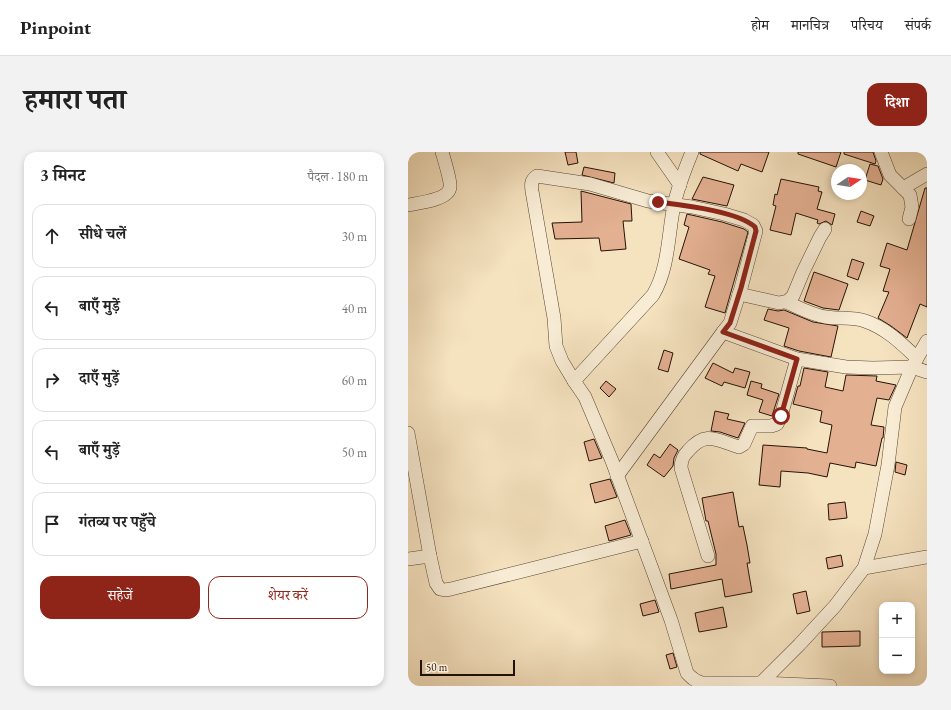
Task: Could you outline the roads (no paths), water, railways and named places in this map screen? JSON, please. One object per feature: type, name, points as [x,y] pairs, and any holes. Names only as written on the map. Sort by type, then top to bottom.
[{"type":"street","points":[[408,205],[442,197],[447,193],[450,186],[442,152]]},
{"type":"street","points":[[657,152],[680,185]]},
{"type":"street","points":[[574,381],[650,299],[659,286],[664,268],[674,204],[692,152]]},
{"type":"street","points":[[881,152],[890,175],[910,195],[912,207],[909,219]]},
{"type":"street","points":[[903,188],[927,174]]},
{"type":"street","points":[[617,476],[730,323],[756,231],[755,227],[744,220],[724,214],[648,200],[590,184],[537,176],[533,178],[531,182],[532,191],[554,318],[556,346],[562,361],[588,403],[671,620],[687,673],[691,678],[702,683],[830,686]]},
{"type":"street","points":[[786,302],[793,296],[802,272],[825,229]]},
{"type":"street","points":[[739,294],[779,303],[786,302],[818,316],[842,319],[856,318],[866,321],[882,329],[899,341],[914,363],[927,372]]},
{"type":"street","points":[[723,332],[797,359],[846,367],[873,368],[914,363]]},
{"type":"street","points":[[759,684],[799,645],[830,611],[864,568],[875,534],[888,465],[895,408],[914,363],[927,341]]},
{"type":"street","points":[[708,556],[681,468],[681,460],[694,444],[702,439],[710,438],[739,447],[744,444],[752,426],[771,426],[777,424],[781,416],[797,359]]},
{"type":"street","points":[[408,432],[430,556],[436,583],[440,589],[445,590],[642,541]]},
{"type":"street","points":[[408,559],[430,556]]},
{"type":"street","points":[[864,568],[927,557]]}]
